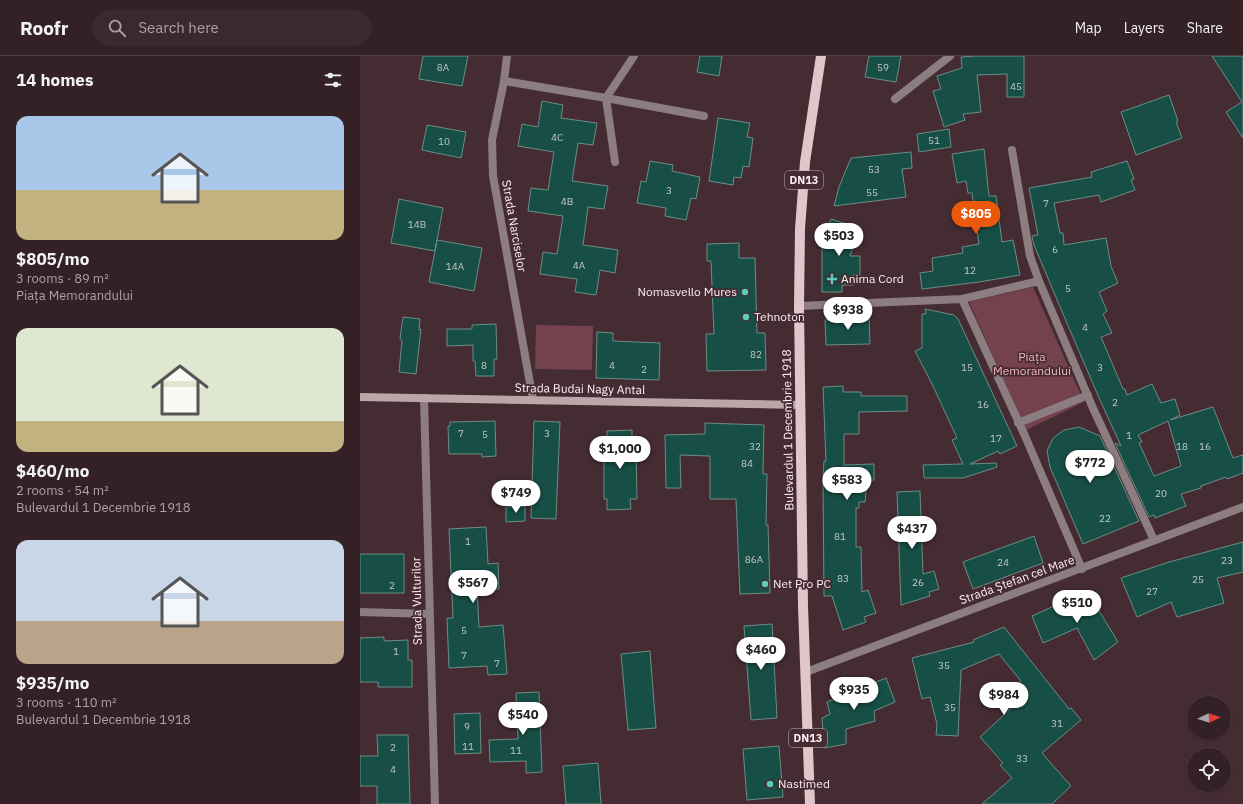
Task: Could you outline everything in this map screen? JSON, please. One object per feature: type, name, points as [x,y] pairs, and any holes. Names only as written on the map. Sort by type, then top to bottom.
[{"type":"main road","name":"Bulevardul 1 Decembrie 1918","points":[[810,804],[800,405],[800,229],[805,162],[820,56]]},
{"type":"main road","name":"Strada Budai Nagy Antal","points":[[360,397],[800,405]]},
{"type":"street","name":"Strada Narciselor","points":[[507,56],[504,80],[492,140],[493,176],[533,400]]},
{"type":"street","points":[[615,162],[606,98],[634,56]]},
{"type":"street","points":[[895,99],[950,56]]},
{"type":"street","points":[[504,80],[704,116]]},
{"type":"street","points":[[1012,150],[1030,256],[1039,281],[1088,395],[1154,540]]},
{"type":"street","points":[[799,306],[962,299],[1039,281]]},
{"type":"street","points":[[962,299],[1082,569]]},
{"type":"street","points":[[1018,423],[1088,395]]},
{"type":"street","name":"Strada Vulturilor","points":[[424,398],[435,804]]},
{"type":"street","name":"Strada Ștefan cel Mare","points":[[806,672],[1241,508]]},
{"type":"street","points":[[360,612],[430,614]]},
{"type":"green space","name":"Piața Memorandului","points":[[1033,287],[1084,402],[1026,430],[969,302]]},
{"type":"green space","points":[[536,325],[593,326],[592,370],[535,369]]},
{"type":"building","points":[[423,56],[468,56],[462,86],[419,79]]},
{"type":"building","points":[[700,56],[722,56],[719,76],[697,72]]},
{"type":"building","points":[[869,56],[901,56],[896,82],[865,77]]},
{"type":"building","points":[[1024,56],[1024,97],[1007,97],[1007,74],[977,75],[981,112],[963,114],[965,120],[944,127],[933,91],[941,89],[937,76],[962,68],[961,57]]},
{"type":"building","points":[[1212,56],[1243,56],[1243,138],[1226,112],[1242,102]]},
{"type":"building","points":[[1169,95],[1182,138],[1136,155],[1121,112]]},
{"type":"building","points":[[542,101],[563,105],[561,118],[597,123],[593,145],[578,143],[572,181],[608,186],[604,209],[588,207],[583,245],[618,250],[615,273],[600,270],[596,295],[575,292],[577,279],[540,274],[543,252],[557,254],[563,216],[528,211],[531,188],[548,190],[554,152],[518,146],[522,124],[538,127]]},
{"type":"building","points":[[718,118],[750,123],[747,137],[753,138],[749,167],[743,166],[741,178],[734,177],[733,185],[709,181]]},
{"type":"building","points":[[427,125],[466,132],[461,158],[422,150]]},
{"type":"building","points":[[949,129],[951,147],[919,152],[917,134]]},
{"type":"building","points":[[984,149],[989,196],[996,196],[1002,242],[1013,240],[1020,275],[922,289],[920,273],[933,271],[932,258],[963,253],[962,247],[979,244],[972,193],[968,193],[966,181],[957,183],[952,154]]},
{"type":"building","points":[[911,152],[912,168],[902,169],[906,197],[834,206],[839,187],[851,158]]},
{"type":"building","points":[[650,161],[673,165],[672,171],[700,177],[696,199],[691,198],[686,220],[665,216],[666,208],[637,203],[641,181],[646,182]]},
{"type":"building","points":[[1127,161],[1134,179],[1131,180],[1135,190],[1101,202],[1099,195],[1054,203],[1060,233],[1063,233],[1064,245],[1106,238],[1111,266],[1118,283],[1099,292],[1107,311],[1103,314],[1112,333],[1101,337],[1123,389],[1125,389],[1127,395],[1152,384],[1161,403],[1175,399],[1180,415],[1170,420],[1213,407],[1233,458],[1243,455],[1243,473],[1227,479],[1226,477],[1201,486],[1201,488],[1181,494],[1186,506],[1155,518],[1154,515],[1149,517],[1115,443],[1121,446],[1066,321],[1034,245],[1032,236],[1038,235],[1029,188],[1092,177],[1091,172]],"holes":[[[1168,421],[1181,466],[1154,476],[1139,443],[1142,442],[1138,435]]]},
{"type":"building","points":[[399,199],[443,208],[435,251],[391,243]]},
{"type":"building","points":[[831,219],[859,228],[850,256],[860,256],[860,275],[853,275],[853,285],[842,285],[842,292],[822,292],[822,246]]},
{"type":"building","points":[[437,240],[482,248],[474,291],[429,282]]},
{"type":"building","points":[[739,243],[739,258],[755,258],[757,333],[765,333],[766,370],[707,371],[706,334],[714,334],[711,261],[707,261],[707,244]]},
{"type":"building","points":[[925,309],[954,315],[958,319],[1017,446],[1000,454],[998,451],[970,464],[996,463],[997,467],[963,478],[924,478],[923,465],[963,464],[952,440],[957,438],[915,351],[922,348],[922,314],[926,314]]},
{"type":"building","points":[[869,316],[870,344],[826,345],[825,320]]},
{"type":"building","points":[[403,317],[420,319],[419,330],[421,329],[416,374],[399,372],[402,340],[400,339]]},
{"type":"building","points":[[496,324],[497,359],[494,359],[494,376],[476,376],[475,361],[473,361],[473,345],[447,346],[447,329],[472,329],[472,325]]},
{"type":"building","points":[[597,332],[613,333],[613,341],[660,343],[659,380],[596,378]]},
{"type":"building","points":[[843,386],[843,392],[861,392],[861,396],[907,396],[907,411],[859,412],[859,434],[844,434],[844,465],[874,464],[874,480],[867,480],[865,502],[859,502],[859,508],[856,508],[856,547],[861,547],[862,592],[868,590],[876,613],[864,617],[866,622],[843,630],[832,596],[824,596],[823,480],[824,461],[826,461],[823,387]]},
{"type":"building","points":[[495,421],[496,456],[482,457],[482,454],[449,454],[448,426],[450,426],[450,422]]},
{"type":"building","points":[[534,421],[560,422],[556,519],[531,518]]},
{"type":"building","points":[[705,423],[764,425],[763,474],[767,474],[766,525],[768,525],[770,593],[740,594],[736,499],[710,499],[710,456],[680,455],[681,488],[666,488],[665,435],[705,434]]},
{"type":"building","points":[[1079,427],[1100,436],[1139,521],[1083,544],[1050,467],[1047,451],[1053,438],[1064,430]]},
{"type":"building","points":[[632,430],[632,448],[636,448],[637,499],[630,499],[631,509],[607,510],[607,499],[604,499],[604,445],[607,444],[607,431]]},
{"type":"building","points":[[920,491],[923,574],[934,571],[939,589],[929,592],[930,596],[901,605],[897,492]]},
{"type":"building","points":[[525,506],[525,521],[506,522],[506,507]]},
{"type":"building","points":[[486,527],[488,564],[498,563],[499,589],[477,589],[479,627],[503,625],[507,674],[488,675],[487,666],[449,668],[447,618],[453,618],[449,529]]},
{"type":"building","points":[[1034,536],[1043,563],[973,589],[963,562]]},
{"type":"building","points":[[1243,542],[1243,572],[1217,578],[1224,603],[1177,617],[1171,602],[1137,617],[1121,578],[1169,562]]},
{"type":"building","points":[[360,554],[404,554],[404,593],[360,593]]},
{"type":"building","points":[[1087,591],[1118,642],[1094,660],[1077,628],[1043,643],[1032,616]]},
{"type":"building","points":[[772,624],[777,718],[751,720],[744,626]]},
{"type":"building","points":[[1004,627],[1069,709],[1071,708],[1081,720],[1042,753],[1071,786],[1052,804],[982,804],[1012,778],[1000,765],[1003,763],[980,737],[1018,702],[1009,691],[1021,681],[999,654],[961,670],[958,736],[936,735],[937,724],[930,697],[922,699],[912,658],[974,642],[973,640]]},
{"type":"building","points":[[384,637],[384,641],[408,640],[408,660],[412,660],[412,687],[378,687],[378,682],[360,682],[360,638]]},
{"type":"building","points":[[650,651],[656,728],[628,730],[621,654]]},
{"type":"building","points":[[886,678],[895,702],[874,711],[875,721],[846,729],[846,744],[824,748],[822,718],[830,714],[827,702]]},
{"type":"building","points":[[539,692],[542,772],[526,773],[526,761],[490,762],[489,740],[518,739],[516,693]]},
{"type":"building","points":[[480,713],[481,753],[455,754],[454,714]]},
{"type":"building","points":[[377,735],[408,735],[410,804],[377,804],[377,786],[360,786],[360,756],[378,756]]},
{"type":"building","points":[[779,746],[783,797],[747,800],[743,749]]},
{"type":"building","points":[[598,763],[601,804],[566,804],[563,766]]},
{"type":"place","name":"Anima Cord","points":[[832,279]]},
{"type":"place","name":"Nomasvello Mures","points":[[745,292]]},
{"type":"place","name":"Tehnoton","points":[[746,317]]},
{"type":"place","name":"Net Pro PC","points":[[765,584]]},
{"type":"place","name":"Nastimed","points":[[770,784]]}]
